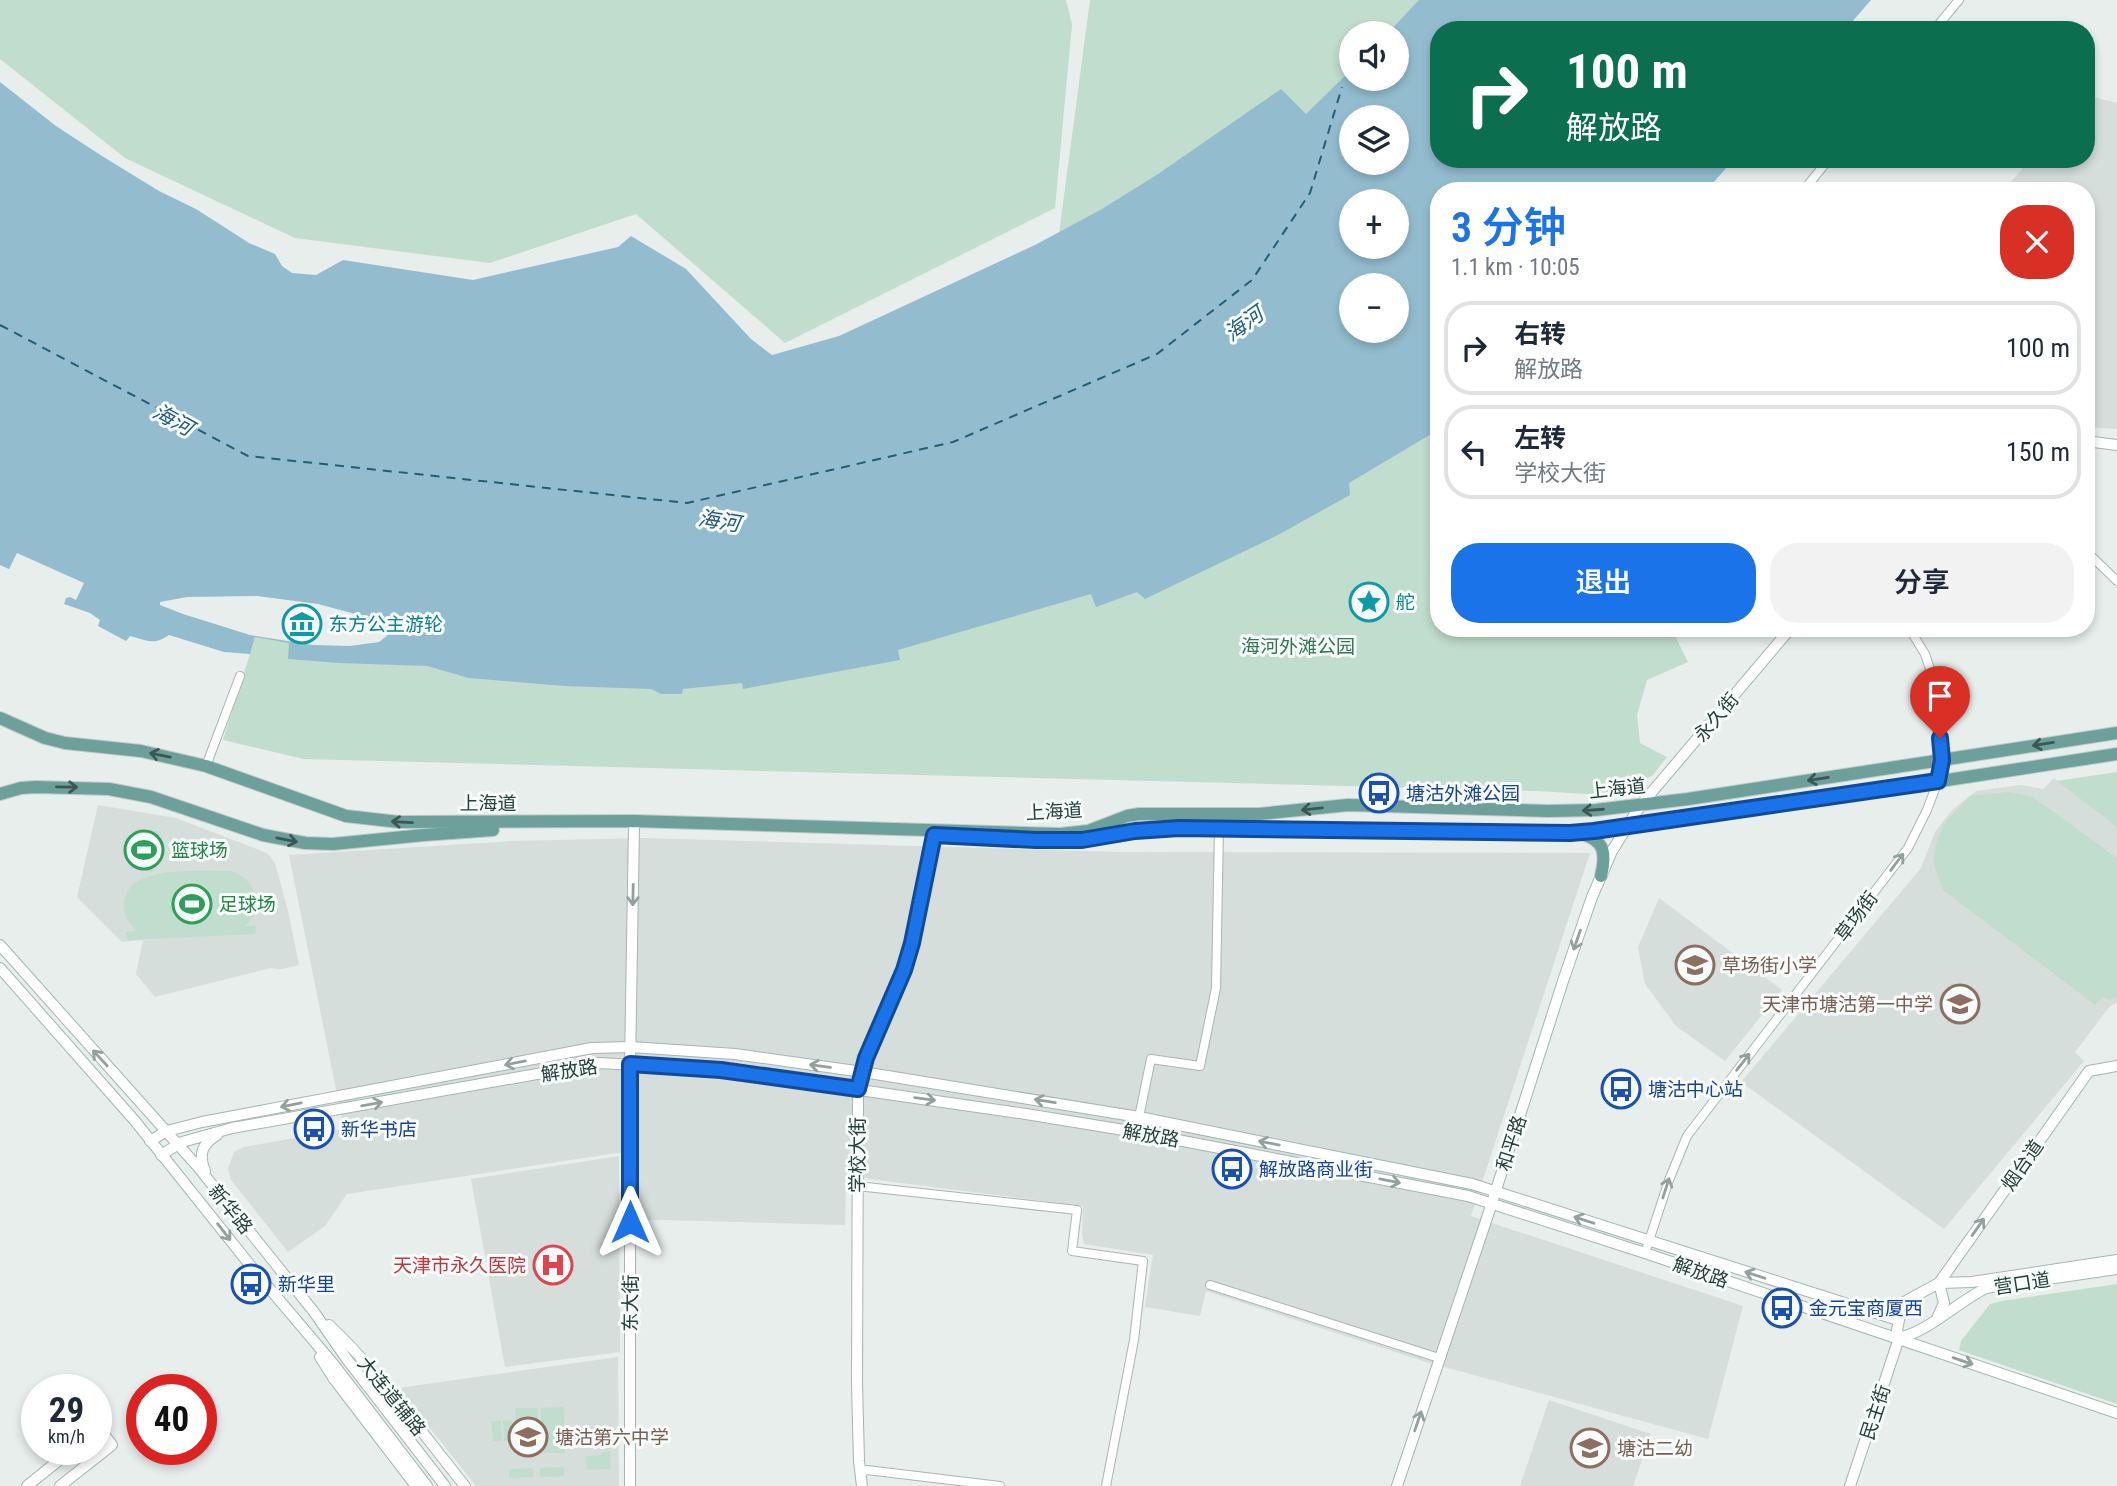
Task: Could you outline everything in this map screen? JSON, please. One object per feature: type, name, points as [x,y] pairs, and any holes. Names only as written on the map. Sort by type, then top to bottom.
[{"type":"main road","name":"上海道","points":[[0,718],[45,738],[65,743],[141,751],[206,766],[346,816],[363,819],[410,822],[635,821],[1060,834],[1088,831],[1139,814],[1259,814],[1348,805],[1574,811],[1640,806],[2115,733]]},
{"type":"main road","name":"上海道","points":[[0,794],[36,787],[109,789],[151,797],[277,839],[321,844],[467,831],[634,826],[1073,840],[1152,829],[1219,828],[1570,833],[1626,828],[2116,754]]},
{"type":"main road","points":[[1570,833],[1589,836],[1600,844],[1604,855],[1601,876]]},
{"type":"street","points":[[1942,21],[1959,0]]},
{"type":"street","points":[[1810,182],[1822,168]]},
{"type":"street","points":[[2095,443],[2117,444]]},
{"type":"street","points":[[2095,560],[2117,581]]},
{"type":"street","name":"永久街","points":[[1640,806],[1784,637]]},
{"type":"street","name":"草场街","points":[[1645,1253],[1674,1164],[1687,1136],[1917,833],[1938,781],[1942,760],[1931,672],[1926,654],[1915,637]]},
{"type":"street","points":[[206,766],[240,676]]},
{"type":"street","name":"和平路","points":[[1396,1486],[1492,1203],[1501,1193],[1503,1169],[1564,978],[1612,851],[1640,806]]},
{"type":"street","name":"东大街","points":[[630,1486],[630,1064],[634,826]]},
{"type":"street","points":[[1139,1117],[1151,1059],[1200,1066],[1216,988],[1219,828]]},
{"type":"street","name":"学校大街","points":[[862,1486],[857,1383],[858,1089],[866,1058],[904,970],[934,835]]},
{"type":"street","name":"新华路","points":[[0,945],[212,1185],[314,1311],[346,1358],[445,1486]]},
{"type":"street","name":"新华路","points":[[0,968],[135,1121],[150,1142],[170,1140]]},
{"type":"street","name":"解放路","points":[[170,1140],[202,1122],[592,1048],[631,1047],[735,1054],[1139,1117],[1472,1184],[1898,1320]]},
{"type":"street","name":"解放路","points":[[150,1142],[204,1135],[599,1063],[721,1070],[1136,1132],[1468,1196],[2117,1413]]},
{"type":"street","name":"烟台道","points":[[1939,1283],[2089,1070],[2117,1066]]},
{"type":"street","points":[[146,1108],[175,1121],[202,1122]]},
{"type":"street","points":[[135,1121],[170,1140]]},
{"type":"street","points":[[212,1185],[202,1161],[202,1149],[210,1139],[232,1128]]},
{"type":"street","name":"新华路","points":[[170,1140],[181,1179],[335,1366],[427,1486]]},
{"type":"street","points":[[857,1186],[1077,1210],[1072,1251],[1143,1261],[1134,1340],[1106,1486]]},
{"type":"street","points":[[1501,1193],[1530,1215]]},
{"type":"street","name":"营口道","points":[[1939,1283],[1972,1282],[2117,1260]]},
{"type":"street","name":"营口道","points":[[1899,1338],[1909,1336],[1967,1297],[1986,1289],[2117,1269]]},
{"type":"street","points":[[1867,1310],[1895,1307],[1939,1283],[1944,1303],[1936,1320]]},
{"type":"street","points":[[1210,1285],[1439,1358]]},
{"type":"street","points":[[1899,1338],[1898,1320],[1905,1306],[1919,1294]]},
{"type":"street","name":"大连道辅路","points":[[314,1311],[358,1354],[465,1486]]},
{"type":"street","name":"大连道辅路","points":[[298,1323],[334,1379],[416,1486]]},
{"type":"street","name":"民主街","points":[[1850,1486],[1899,1338]]},
{"type":"street","points":[[27,1486],[54,1465]]},
{"type":"street","points":[[60,1486],[87,1465]]},
{"type":"street","points":[[860,1474],[867,1471],[1000,1486]]},
{"type":"shaded area","points":[[2095,97],[2117,103],[2117,429],[2095,428],[2095,182],[2011,182],[2023,168],[2095,168]]},
{"type":"shaded area","name":"天津市塘沽第一中学","points":[[2054,778],[2117,827],[2117,1003],[2110,1006],[2075,1052],[2084,1061],[1944,1229],[1741,1082],[1921,868],[1935,832],[1952,810],[1976,791],[2021,785],[2043,789]]},
{"type":"shaded area","points":[[98,805],[176,818],[267,853],[275,863],[299,965],[282,969],[271,968],[155,997],[136,974],[143,940],[122,942],[77,897]]},
{"type":"shaded area","points":[[644,838],[1120,852],[1590,853],[1471,1216],[1743,1306],[1708,1439],[1426,1362],[1206,1291],[1200,1316],[1145,1307],[1153,1255],[1084,1244],[1083,1206],[846,1176],[845,1225],[624,1219],[623,1152],[347,1194],[325,1226],[288,1252],[231,1180],[228,1169],[234,1152],[244,1147],[344,1129],[289,855],[513,841]]},
{"type":"shaded area","name":"草场街小学","points":[[1659,898],[1782,990],[1725,1061],[1676,1026],[1645,984],[1638,947]]},
{"type":"shaded area","name":"天津市永久医院","points":[[619,1156],[620,1352],[505,1367],[471,1179]]},
{"type":"shaded area","name":"塘沽第六中学","points":[[618,1357],[619,1486],[476,1486],[398,1388]]},
{"type":"shaded area","name":"塘沽二幼","points":[[1549,1400],[1651,1434],[1633,1486],[1520,1486]]},
{"type":"green space","points":[[0,0],[1066,0],[1072,24],[1055,208],[785,343],[636,214],[490,263],[295,238],[125,158],[0,59]]},
{"type":"green space","points":[[1090,0],[1453,0],[1409,25],[1409,21],[1339,21],[1339,91],[1302,127],[1058,241]]},
{"type":"green space","name":"海河外滩公园","points":[[1430,398],[1430,637],[1676,637],[1688,662],[1647,680],[1637,715],[1640,743],[1667,757],[1653,775],[1621,792],[1587,794],[304,759],[223,740],[259,625]]},
{"type":"green space","points":[[2117,772],[2117,827],[2057,781]]},
{"type":"green space","points":[[2009,792],[2033,797],[2117,858],[2117,997],[2109,1000],[2103,997],[2095,1005],[1943,890],[1933,862],[1936,843],[1946,821],[1970,796]]},
{"type":"green space","name":"篮球场","points":[[137,828],[159,832],[152,872],[130,868]]},
{"type":"green space","points":[[232,871],[248,881],[256,895],[255,911],[245,926],[255,926],[256,934],[127,940],[126,932],[137,931],[127,918],[124,902],[129,890],[139,881],[169,872]]},
{"type":"green space","points":[[2117,1284],[2117,1404],[1959,1350],[1961,1341],[1990,1304]]},
{"type":"green space","points":[[564,1407],[565,1453],[542,1453],[541,1408]]},
{"type":"green space","points":[[515,1408],[538,1408],[539,1453],[516,1454]]},
{"type":"green space","points":[[512,1420],[513,1440],[504,1441],[503,1421]]},
{"type":"green space","points":[[491,1421],[501,1421],[502,1441],[493,1441]]},
{"type":"green space","points":[[610,1451],[611,1469],[587,1470],[586,1456]]},
{"type":"green space","points":[[564,1467],[564,1476],[540,1477],[540,1468]]},
{"type":"green space","points":[[533,1468],[533,1477],[509,1478],[509,1469]]},
{"type":"water","name":"海河","points":[[1419,0],[1871,0],[1853,21],[1430,21],[1430,168],[1726,168],[1714,182],[1430,182],[1430,435],[1349,483],[1350,495],[1278,535],[1145,599],[1137,592],[1096,607],[1091,594],[898,650],[900,660],[743,689],[742,683],[683,689],[682,694],[661,694],[651,689],[564,686],[469,678],[427,666],[288,659],[289,643],[255,637],[250,654],[224,652],[169,635],[154,641],[130,636],[126,641],[98,626],[100,620],[90,613],[64,604],[66,598],[76,600],[84,583],[17,553],[9,569],[0,565],[0,82],[56,126],[102,156],[159,191],[196,209],[249,243],[275,254],[282,266],[292,273],[316,275],[343,260],[473,280],[618,247],[631,236],[686,269],[751,339],[772,355],[839,336],[1035,245],[1102,209],[1158,174],[1281,89],[1306,114],[1339,82],[1339,91],[1409,91],[1409,21],[1399,21]]},
{"type":"pier","points":[[257,596],[318,604],[359,615],[380,624],[388,635],[379,642],[350,646],[313,645],[250,635],[160,605],[160,602],[187,597]]},
{"type":"ferry route","points":[[0,325],[248,456],[687,503],[953,442],[1157,354],[1252,280],[1310,193],[1341,91]]},
{"type":"place","name":"舵","points":[[1369,602]]},
{"type":"place","name":"东方公主游轮","points":[[302,624]]},
{"type":"place","name":"塘沽外滩公园","points":[[1379,793]]},
{"type":"place","name":"篮球场","points":[[144,850]]},
{"type":"place","name":"足球场","points":[[192,904]]},
{"type":"place","name":"草场街小学","points":[[1695,965]]},
{"type":"place","name":"天津市塘沽第一中学","points":[[1960,1004]]},
{"type":"place","name":"塘沽中心站","points":[[1621,1089]]},
{"type":"place","name":"新华书店","points":[[314,1129]]},
{"type":"place","name":"解放路商业街","points":[[1232,1169]]},
{"type":"place","name":"天津市永久医院","points":[[553,1265]]},
{"type":"place","name":"新华里","points":[[251,1284]]},
{"type":"place","name":"金元宝商厦西","points":[[1782,1308]]},
{"type":"place","name":"塘沽第六中学","points":[[528,1437]]},
{"type":"place","name":"塘沽二幼","points":[[1590,1448]]},
{"type":"route","points":[[630,1222],[630,1064],[721,1070],[858,1089],[866,1058],[904,970],[934,835],[1082,840],[1135,831],[1179,828],[1570,833],[1626,828],[1938,781],[1942,760],[1940,738]]}]
